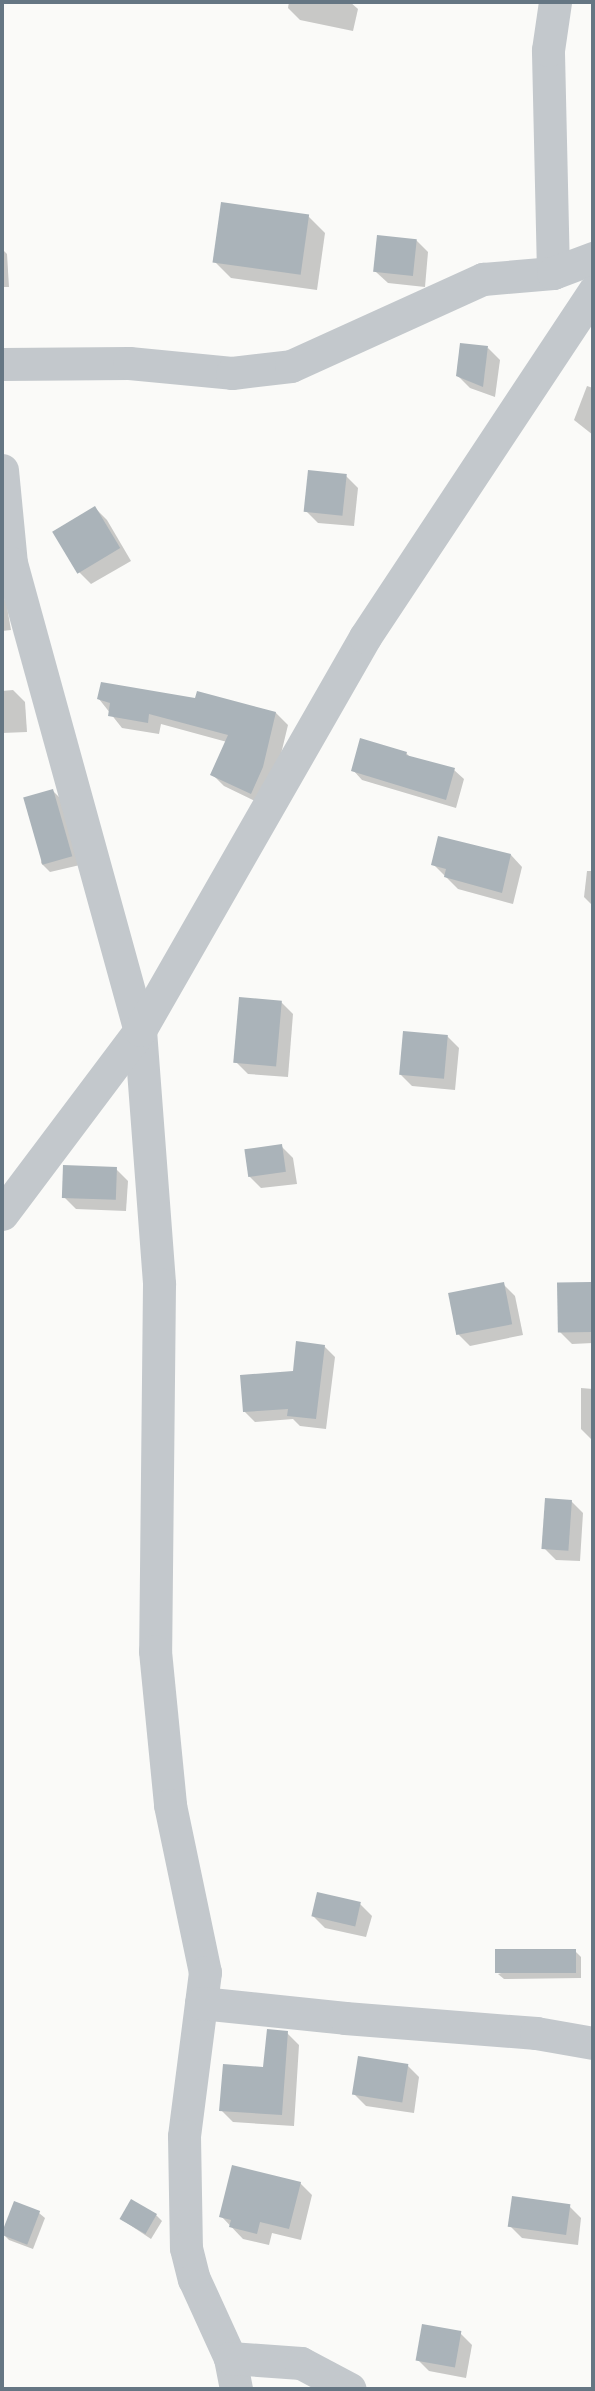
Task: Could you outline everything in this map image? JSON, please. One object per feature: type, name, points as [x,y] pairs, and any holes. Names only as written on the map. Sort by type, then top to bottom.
[{"type":"street","points":[[553,273],[548,50],[555,2]]},
{"type":"street","points":[[2,363],[129,363],[232,373],[292,366],[484,279],[553,273],[593,258]]},
{"type":"street","points":[[2,1214],[140,1030],[365,637],[593,292]]},
{"type":"street","points":[[2,470],[11,562],[140,1030],[159,1284],[155,1651],[170,1805],[205,1972],[184,2136],[186,2248],[198,2289],[233,2373],[301,2363],[350,2389]]},
{"type":"street","points":[[201,2003],[536,2033],[593,2043]]},
{"type":"building","points":[[221,202],[309,214],[301,275],[213,262]]},
{"type":"building","points":[[377,235],[417,239],[413,276],[373,272]]},
{"type":"building","points":[[460,343],[488,346],[483,387],[456,376]]},
{"type":"building","points":[[308,470],[347,474],[342,516],[304,512]]},
{"type":"building","points":[[95,506],[120,548],[77,574],[52,532]]},
{"type":"building","points":[[101,682],[195,698],[197,691],[276,712],[263,767],[251,794],[210,775],[228,735],[149,714],[148,723],[108,716],[110,703],[97,699]]},
{"type":"building","points":[[360,738],[407,752],[406,755],[455,768],[446,800],[351,771]]},
{"type":"building","points":[[53,789],[72,856],[42,865],[23,798]]},
{"type":"building","points":[[438,836],[511,854],[502,893],[444,877],[446,869],[431,865]]},
{"type":"building","points":[[239,997],[282,1001],[276,1066],[233,1063]]},
{"type":"building","points":[[403,1031],[448,1035],[444,1079],[399,1075]]},
{"type":"building","points":[[282,1144],[286,1172],[248,1177],[244,1149]]},
{"type":"building","points":[[63,1165],[117,1167],[116,1200],[62,1198]]},
{"type":"building","points":[[504,1282],[512,1324],[456,1335],[448,1293]]},
{"type":"building","points":[[591,1282],[592,1332],[558,1333],[557,1283]]},
{"type":"building","points":[[296,1341],[325,1345],[316,1419],[287,1416],[288,1409],[243,1412],[240,1375],[293,1371]]},
{"type":"building","points":[[545,1498],[572,1500],[568,1551],[541,1549]]},
{"type":"building","points":[[317,1892],[361,1902],[355,1926],[311,1916]]},
{"type":"building","points":[[495,1949],[576,1949],[576,1973],[495,1973]]},
{"type":"building","points":[[267,2029],[288,2031],[282,2115],[219,2111],[223,2064],[263,2067]]},
{"type":"building","points":[[358,2056],[408,2064],[402,2102],[352,2095]]},
{"type":"building","points":[[232,2165],[301,2182],[289,2229],[260,2222],[257,2234],[229,2227],[231,2220],[219,2217]]},
{"type":"building","points":[[512,2196],[570,2204],[566,2235],[508,2227]]},
{"type":"building","points":[[131,2199],[157,2214],[145,2234],[120,2219]]},
{"type":"building","points":[[14,2201],[40,2211],[27,2245],[2,2235]]},
{"type":"building","points":[[422,2324],[461,2331],[455,2367],[416,2360]]}]
